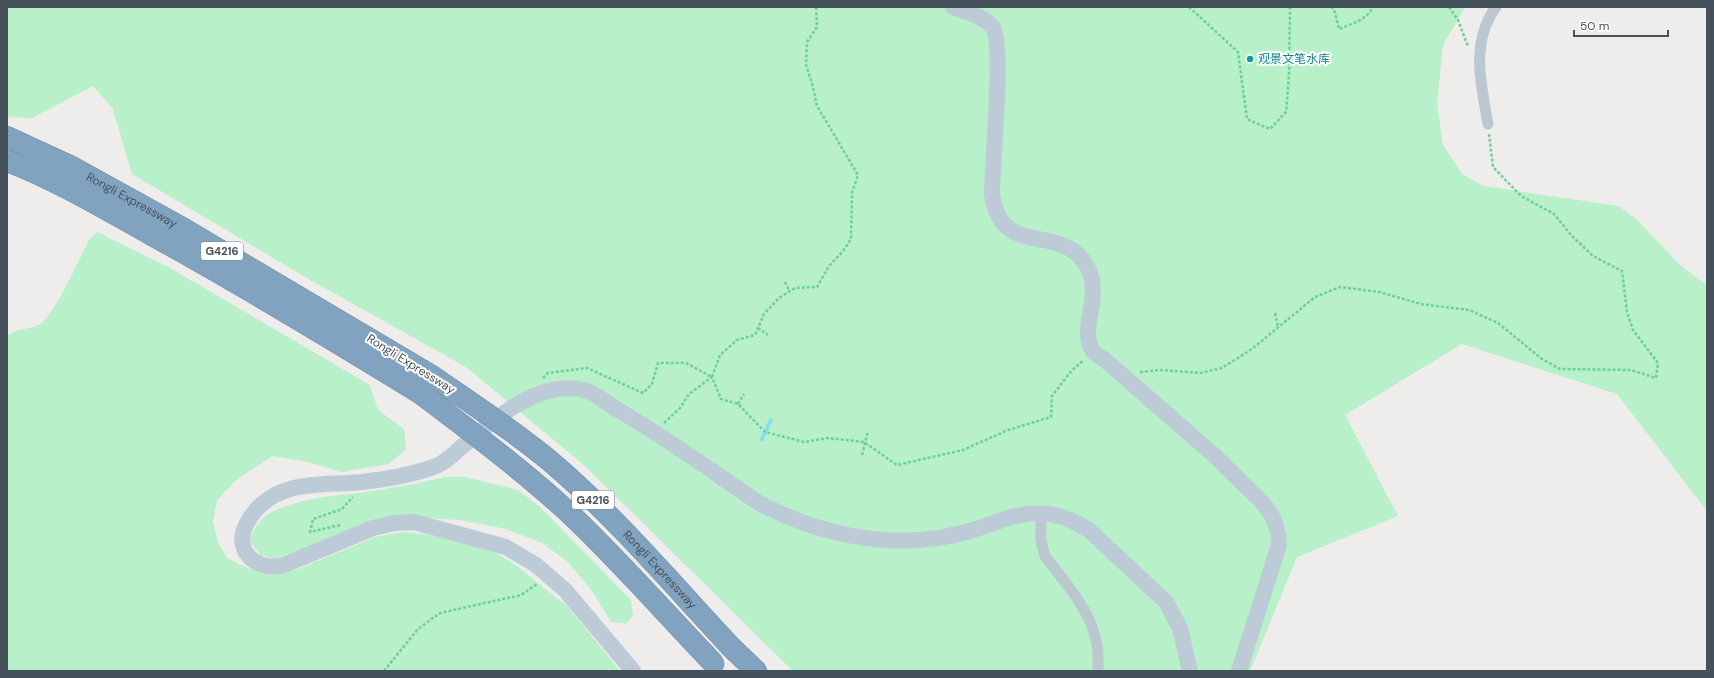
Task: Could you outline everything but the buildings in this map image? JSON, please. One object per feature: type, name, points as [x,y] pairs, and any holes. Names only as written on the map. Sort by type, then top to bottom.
[{"type":"highway","name":"Rongli Expressway","points":[[7,137],[70,166],[184,229],[432,376],[483,411],[561,471],[606,512],[732,648],[756,671]]},
{"type":"highway","name":"Rongli Expressway","points":[[7,161],[67,189],[175,247],[420,393],[521,470],[566,511],[607,549],[718,668]]},
{"type":"street","points":[[953,7],[986,21],[993,28],[996,35],[997,63],[992,194],[994,205],[1000,219],[1010,230],[1021,236],[1056,244],[1073,251],[1088,268],[1093,281],[1094,289],[1088,335],[1089,343],[1093,352],[1120,373],[1214,456],[1264,505],[1277,525],[1279,544],[1239,671]]},
{"type":"street","points":[[1488,124],[1479,73],[1480,46],[1488,21],[1496,7]]},
{"type":"street","points":[[633,671],[565,590],[526,559],[506,547],[414,522],[395,523],[373,528],[277,567],[262,565],[255,562],[249,556],[244,545],[244,532],[253,514],[264,503],[277,494],[287,490],[310,485],[384,479],[438,466],[477,433],[522,401],[532,396],[552,390],[586,390],[656,434],[759,503],[797,520],[836,533],[876,539],[918,540],[976,530],[1010,517],[1028,514],[1043,514],[1060,517],[1089,530],[1166,602],[1180,628],[1190,671]]},
{"type":"street","points":[[1043,514],[1040,530],[1042,548],[1045,556],[1084,607],[1097,639],[1099,660],[1098,671]]},
{"type":"path","points":[[656,434],[665,422],[680,408],[689,394],[712,377],[720,356],[737,340],[755,335],[764,314],[779,298],[795,288],[817,287],[829,266],[843,252],[851,239],[852,193],[858,175],[817,106],[806,65],[806,42],[817,27],[816,7]]},
{"type":"path","points":[[1189,7],[1238,52],[1247,119],[1270,129],[1286,112],[1289,75],[1290,7]]},
{"type":"path","points":[[1331,7],[1334,9],[1339,29],[1358,21],[1371,11],[1373,7]]},
{"type":"path","points":[[1449,7],[1458,20],[1467,44],[1480,46]]},
{"type":"path","points":[[1120,373],[1160,370],[1200,373],[1222,368],[1252,349],[1315,297],[1340,287],[1379,292],[1421,304],[1469,310],[1498,323],[1542,359],[1560,369],[1631,370],[1656,378],[1658,363],[1633,330],[1627,312],[1622,271],[1593,256],[1571,235],[1554,214],[1521,196],[1493,167],[1488,124]]},
{"type":"path","points":[[785,282],[790,292]]},
{"type":"path","points":[[1275,313],[1278,327]]},
{"type":"path","points":[[758,328],[768,335]]},
{"type":"path","points":[[522,401],[548,373],[587,368],[643,393],[652,384],[658,363],[686,363],[712,377],[721,399],[738,404],[765,432],[804,442],[828,438],[864,442],[897,465],[963,450],[1008,430],[1051,417],[1052,396],[1072,370],[1093,352]]},
{"type":"path","points":[[738,404],[744,394]]},
{"type":"path","points":[[862,455],[864,442],[868,431]]},
{"type":"path","points":[[384,671],[418,629],[440,613],[521,595],[549,576]]},
{"type":"green space","points":[[7,7],[1465,7],[1443,45],[1437,103],[1443,145],[1462,174],[1483,186],[1619,206],[1635,218],[1682,267],[1707,285],[1707,511],[1617,394],[1462,344],[1345,415],[1398,516],[1297,557],[1250,671],[793,671],[585,466],[466,367],[312,281],[132,174],[113,109],[93,86],[32,118],[7,117]]},
{"type":"green space","points":[[97,232],[170,268],[370,385],[378,410],[404,429],[406,449],[389,464],[342,472],[308,462],[273,456],[236,480],[217,500],[213,521],[218,543],[227,558],[245,567],[270,575],[298,569],[375,537],[403,532],[431,535],[487,548],[517,566],[568,607],[620,671],[7,671],[7,336],[18,330],[39,325],[45,320],[59,299],[89,240]]},
{"type":"green space","points":[[444,477],[465,477],[518,490],[540,507],[631,600],[633,616],[626,623],[611,622],[593,592],[568,562],[542,543],[506,529],[461,520],[411,517],[308,547],[275,559],[261,555],[254,547],[250,539],[257,525],[263,518],[271,512],[295,503],[315,498],[400,486]]},
{"type":"waterway","points":[[762,439],[771,420]]},
{"type":"place","name":"观景文笔水库","points":[[1250,59]]}]
